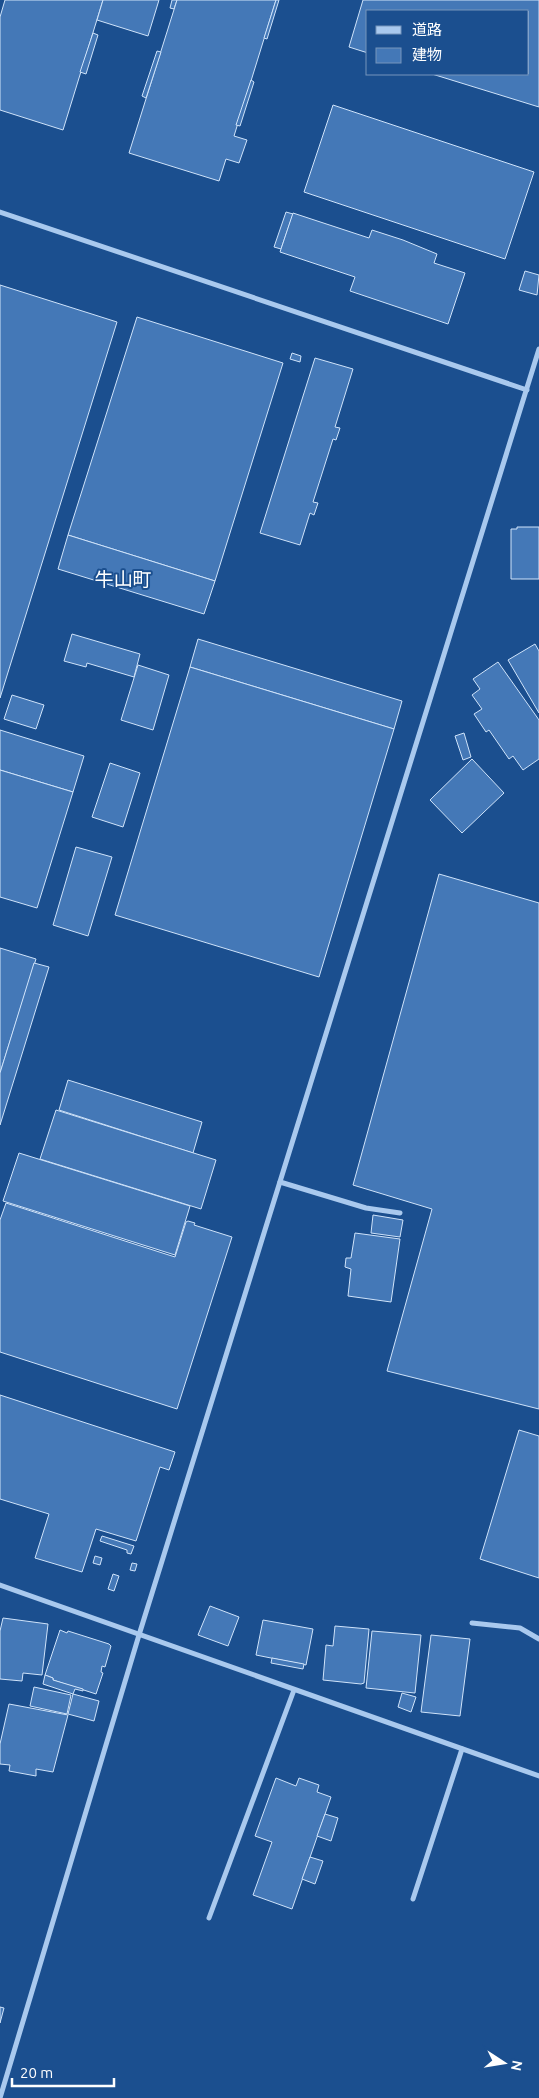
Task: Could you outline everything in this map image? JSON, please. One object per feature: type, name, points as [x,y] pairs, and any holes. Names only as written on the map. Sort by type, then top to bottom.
[{"type":"street","points":[[0,212],[527,390]]},
{"type":"street","points":[[0,2098],[139,1635],[539,349]]},
{"type":"street","points":[[280,1182],[366,1208],[400,1213]]},
{"type":"street","points":[[0,1585],[539,1776]]},
{"type":"street","points":[[472,1623],[520,1628],[539,1639]]},
{"type":"street","points":[[209,1918],[294,1690]]},
{"type":"street","points":[[413,1899],[462,1749]]},
{"type":"building","points":[[5,0],[103,0],[63,130],[0,110],[0,17]]},
{"type":"building","points":[[103,0],[159,0],[148,36],[97,20]]},
{"type":"building","points":[[172,0],[177,0],[174,9],[170,8]]},
{"type":"building","points":[[177,0],[276,0],[234,136],[247,140],[239,163],[226,159],[219,181],[129,153]]},
{"type":"building","points":[[276,0],[279,0],[267,39],[264,38]]},
{"type":"building","points":[[363,0],[539,0],[539,107],[435,75],[529,75],[529,10],[366,10],[366,52],[349,47]]},
{"type":"building","points":[[93,33],[98,35],[86,74],[80,72]]},
{"type":"building","points":[[157,51],[161,52],[146,98],[142,96]]},
{"type":"building","points":[[251,80],[254,82],[240,126],[236,125]]},
{"type":"building","points":[[333,105],[534,172],[505,259],[304,192]]},
{"type":"building","points":[[286,212],[293,214],[281,249],[274,247]]},
{"type":"building","points":[[293,213],[369,238],[372,230],[403,240],[437,254],[434,263],[465,273],[448,324],[350,291],[355,277],[280,252]]},
{"type":"building","points":[[525,271],[539,275],[537,295],[519,290]]},
{"type":"building","points":[[0,285],[117,322],[0,698]]},
{"type":"building","points":[[137,317],[283,363],[215,581],[68,535]]},
{"type":"building","points":[[292,353],[301,356],[300,362],[290,359]]},
{"type":"building","points":[[315,358],[353,369],[335,427],[340,428],[336,440],[333,439],[313,502],[318,503],[314,515],[310,513],[300,545],[260,533]]},
{"type":"building","points":[[517,527],[539,527],[539,579],[511,579],[511,529],[517,529]]},
{"type":"building","points":[[68,535],[215,581],[204,614],[58,569]]},
{"type":"building","points":[[72,634],[140,654],[134,677],[87,663],[86,667],[64,661]]},
{"type":"building","points":[[198,639],[402,701],[394,729],[190,667]]},
{"type":"building","points":[[535,644],[539,651],[539,713],[508,660]]},
{"type":"building","points":[[498,662],[539,720],[539,759],[523,770],[513,756],[509,759],[489,730],[486,732],[474,714],[482,709],[472,695],[480,689],[473,679]]},
{"type":"building","points":[[138,665],[169,675],[153,730],[121,720]]},
{"type":"building","points":[[190,667],[394,729],[319,977],[115,915]]},
{"type":"building","points":[[12,695],[44,705],[36,729],[4,719]]},
{"type":"building","points":[[0,730],[84,756],[73,792],[0,770]]},
{"type":"building","points":[[464,733],[471,757],[463,760],[455,736]]},
{"type":"building","points":[[472,759],[504,793],[462,833],[430,800]]},
{"type":"building","points":[[110,763],[140,773],[123,827],[92,817]]},
{"type":"building","points":[[0,770],[73,792],[37,908],[0,897]]},
{"type":"building","points":[[76,847],[112,857],[88,936],[53,925]]},
{"type":"building","points":[[439,874],[539,903],[539,1409],[387,1371],[432,1209],[353,1185]]},
{"type":"building","points":[[0,948],[36,959],[0,1073]]},
{"type":"building","points":[[34,963],[49,967],[0,1125],[0,1073]]},
{"type":"building","points":[[68,1080],[202,1122],[193,1153],[59,1110]]},
{"type":"building","points":[[56,1110],[216,1160],[201,1209],[40,1159]]},
{"type":"building","points":[[19,1153],[190,1206],[175,1255],[3,1201]]},
{"type":"building","points":[[6,1203],[175,1257],[186,1222],[188,1221],[195,1223],[194,1225],[232,1237],[177,1409],[0,1352],[0,1220]]},
{"type":"building","points":[[373,1215],[403,1220],[400,1237],[371,1233]]},
{"type":"building","points":[[355,1233],[400,1239],[391,1302],[348,1296],[351,1269],[345,1267],[346,1258],[351,1258]]},
{"type":"building","points":[[0,1395],[175,1452],[169,1470],[160,1467],[136,1541],[96,1529],[82,1572],[35,1558],[49,1514],[0,1499]]},
{"type":"building","points":[[519,1430],[539,1436],[539,1578],[480,1559]]},
{"type":"building","points":[[102,1536],[134,1546],[131,1554],[127,1553],[127,1550],[100,1541]]},
{"type":"building","points":[[95,1556],[102,1558],[100,1565],[93,1563]]},
{"type":"building","points":[[132,1563],[137,1564],[135,1571],[130,1570]]},
{"type":"building","points":[[113,1574],[119,1576],[114,1591],[108,1589]]},
{"type":"building","points":[[210,1606],[239,1617],[228,1646],[198,1635]]},
{"type":"building","points":[[3,1618],[48,1624],[42,1675],[23,1673],[22,1681],[0,1679],[0,1631]]},
{"type":"building","points":[[263,1620],[313,1629],[306,1665],[256,1655]]},
{"type":"building","points":[[335,1626],[369,1629],[364,1683],[323,1680],[326,1645],[333,1646]]},
{"type":"building","points":[[60,1630],[111,1646],[105,1667],[102,1666],[101,1672],[103,1673],[96,1694],[53,1680],[53,1678],[45,1675]]},
{"type":"building","points":[[372,1631],[421,1635],[415,1693],[366,1688]]},
{"type":"building","points":[[431,1635],[470,1639],[460,1716],[421,1712]]},
{"type":"building","points":[[272,1658],[304,1664],[303,1669],[271,1663]]},
{"type":"building","points":[[45,1675],[53,1678],[53,1680],[83,1689],[83,1691],[75,1689],[73,1694],[43,1684]]},
{"type":"building","points":[[34,1687],[71,1695],[67,1714],[30,1706]]},
{"type":"building","points":[[402,1693],[416,1697],[411,1712],[398,1707]]},
{"type":"building","points":[[73,1694],[99,1701],[94,1721],[68,1714]]},
{"type":"building","points":[[9,1704],[68,1715],[53,1772],[36,1769],[36,1776],[9,1771],[10,1765],[0,1764],[0,1744]]},
{"type":"building","points":[[276,1778],[296,1786],[299,1778],[319,1785],[317,1792],[331,1797],[292,1909],[253,1895],[272,1842],[255,1836]]},
{"type":"building","points":[[325,1814],[338,1818],[331,1841],[317,1836]]},
{"type":"building","points":[[310,1857],[323,1861],[315,1884],[302,1879]]},
{"type":"building","points":[[0,2007],[4,2008],[0,2023]]},
{"type":"district","name":"牛山町","points":[[123,579]]}]
